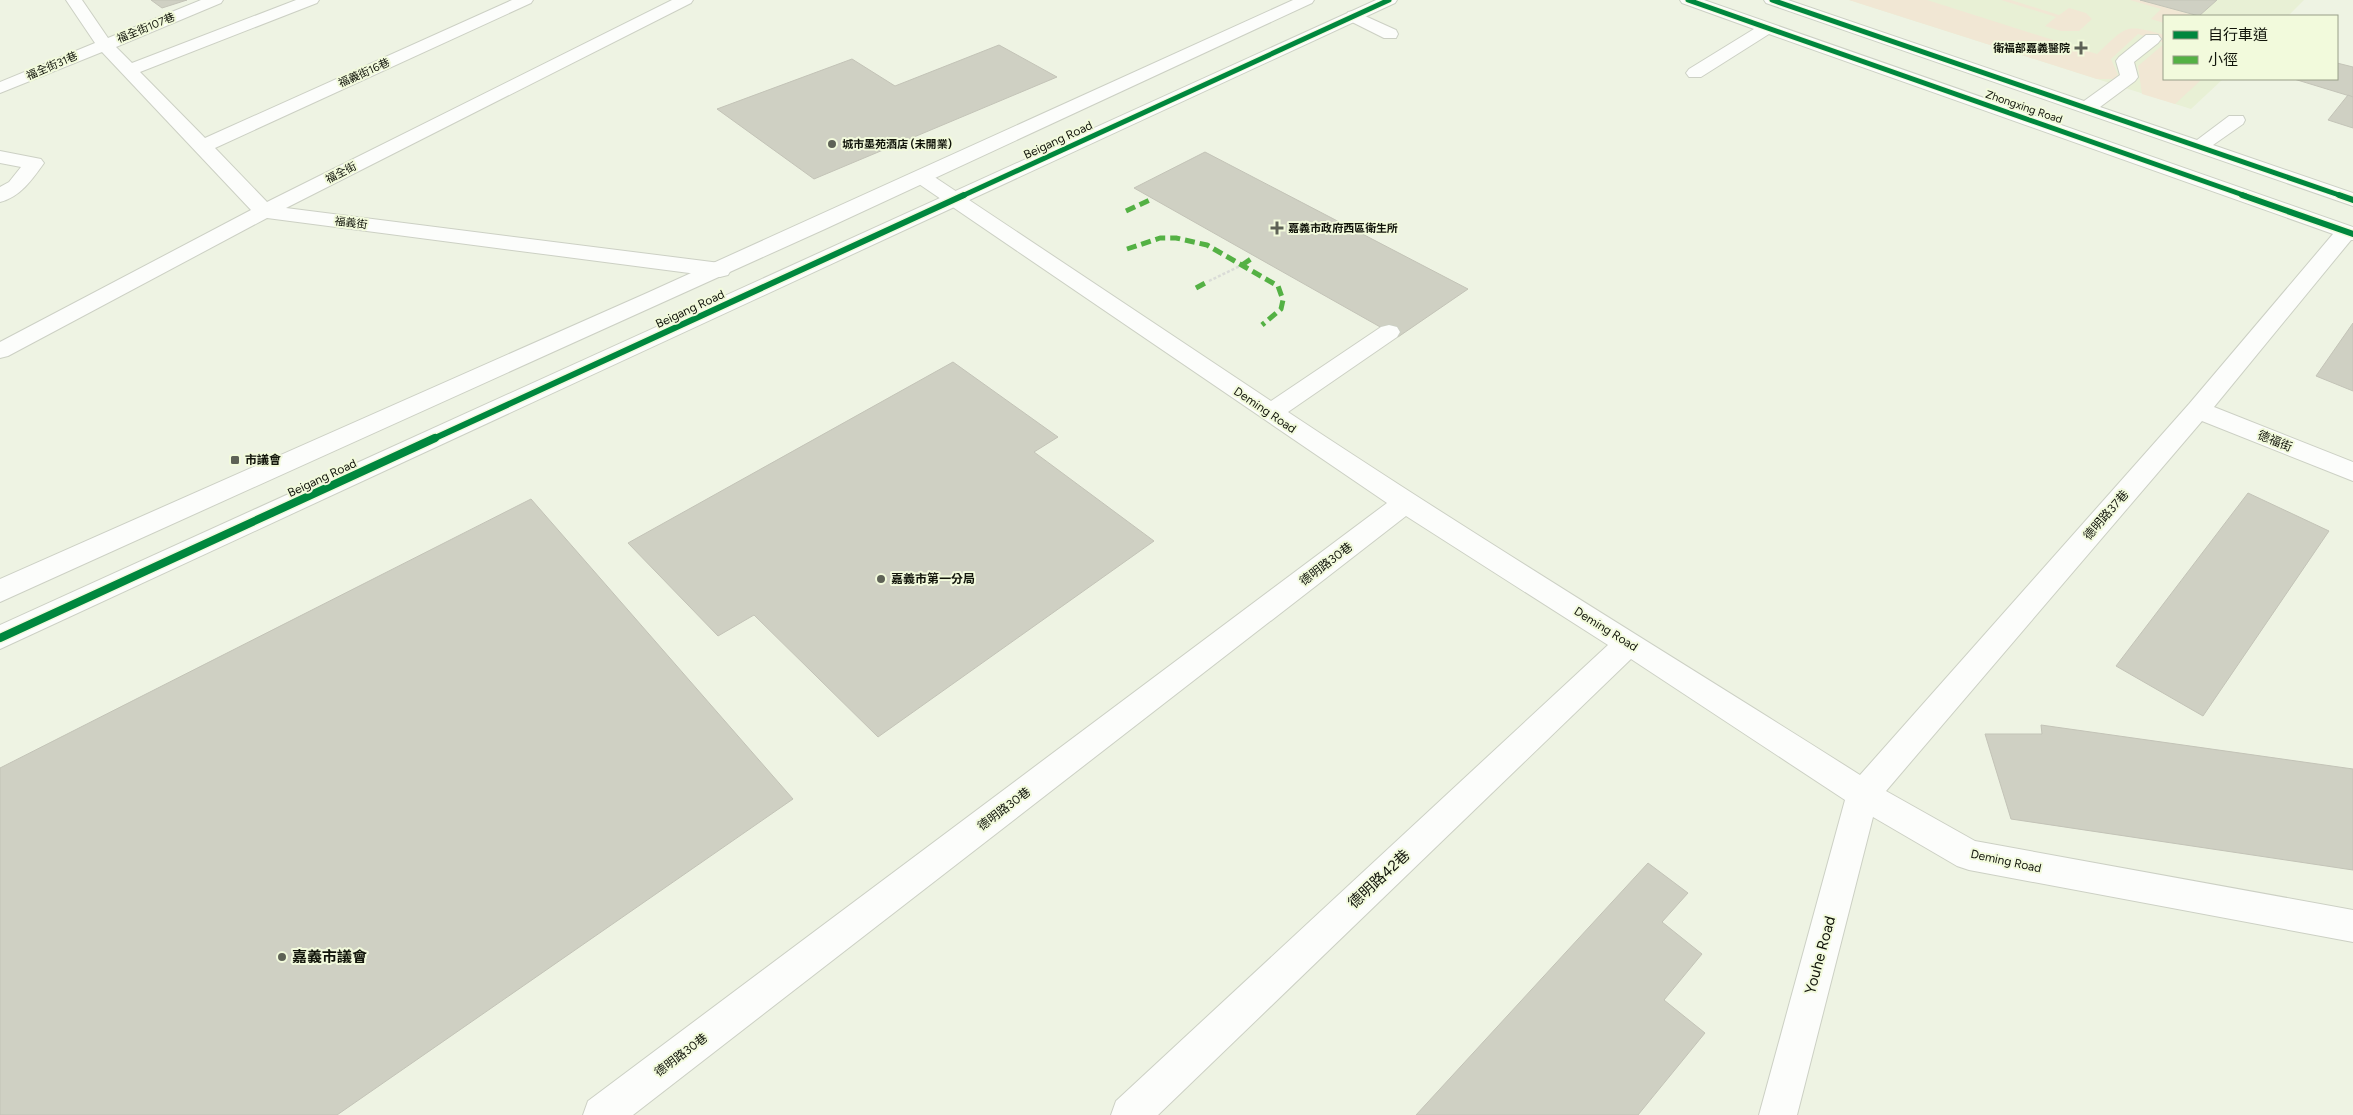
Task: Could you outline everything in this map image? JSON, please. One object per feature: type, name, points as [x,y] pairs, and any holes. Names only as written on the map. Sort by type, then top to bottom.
[{"type":"street","points":[[74,0],[104,44],[264,211]]},
{"type":"street","name":"福全街107巷","points":[[104,44],[215,0]]},
{"type":"street","points":[[129,70],[311,0]]},
{"type":"street","name":"福義街16巷","points":[[202,147],[525,0]]},
{"type":"street","name":"福全街","points":[[0,351],[264,211],[685,0]]},
{"type":"street","name":"Beigang Road","points":[[0,591],[720,270],[1306,0]]},
{"type":"street","name":"Beigang Road","points":[[0,638],[1389,0]]},
{"type":"street","name":"Zhongxing Road","points":[[1688,0],[2350,233]]},
{"type":"street","name":"Zhongxing Road","points":[[1772,0],[2353,200]]},
{"type":"street","points":[[1354,16],[1390,34]]},
{"type":"street","points":[[1695,73],[1768,28]]},
{"type":"street","points":[[2086,108],[2129,77],[2125,61],[2152,39]]},
{"type":"street","name":"福全街31巷","points":[[0,88],[104,44]]},
{"type":"street","points":[[2199,147],[2236,120]]},
{"type":"street","points":[[0,157],[34,163],[16,186],[0,196]]},
{"type":"street","name":"Deming Road","points":[[923,178],[1405,503],[1629,643],[1863,794],[1969,855],[2353,926]]},
{"type":"street","name":"福義街","points":[[264,211],[720,270]]},
{"type":"street","name":"德明路37巷","points":[[1863,794],[2350,233]]},
{"type":"street","points":[[1271,413],[1307,386],[1389,332]]},
{"type":"street","name":"德福街","points":[[2198,410],[2353,472]]},
{"type":"street","name":"德明路30巷","points":[[602,1115],[1405,503]]},
{"type":"street","name":"德明路42巷","points":[[1130,1115],[1629,643]]},
{"type":"street","name":"Youhe Road","points":[[1778,1115],[1863,794]]},
{"type":"path","points":[[1209,281],[1242,265]]},
{"type":"shaded area","name":"衛福部嘉義醫院","points":[[1849,0],[2304,0],[2289,15],[2163,15],[2163,80],[2222,80],[2191,109]]},
{"type":"shaded area","points":[[1849,0],[1927,0],[2097,54],[2120,33],[2126,30],[2141,29],[2163,35],[2163,43],[2138,34],[2111,59],[2118,75],[2113,79],[2097,79]]},
{"type":"shaded area","points":[[2001,0],[2011,0],[2059,15],[2069,8],[2086,13],[2092,19],[2079,31],[2061,31],[2045,26],[2056,17]]},
{"type":"shaded area","points":[[2130,0],[2140,0],[2192,15],[2163,15],[2163,23],[2151,19],[2161,9]]},
{"type":"shaded area","points":[[2163,45],[2163,80],[2201,80],[2175,104],[2142,94],[2138,66]]},
{"type":"building","points":[[151,0],[187,0],[162,8]]},
{"type":"building","points":[[2140,0],[2217,0],[2200,15]]},
{"type":"building","name":"城市墨苑酒店 (未開業)","points":[[999,45],[1057,77],[814,179],[717,109],[852,59],[895,86]]},
{"type":"building","points":[[2338,63],[2353,67],[2353,97],[2297,80],[2338,80]]},
{"type":"building","points":[[2348,95],[2353,97],[2353,128],[2328,120]]},
{"type":"building","name":"嘉義市政府西區衛生所","points":[[1205,152],[1468,289],[1398,337],[1134,188]]},
{"type":"building","points":[[2353,323],[2353,391],[2316,376]]},
{"type":"building","name":"嘉義市第一分局","points":[[953,362],[1058,437],[1034,452],[1154,541],[878,737],[754,615],[718,636],[628,543]]},
{"type":"building","points":[[2248,493],[2329,531],[2203,716],[2116,666]]},
{"type":"building","name":"嘉義市議會","points":[[531,499],[793,799],[337,1115],[0,1115],[0,768]]},
{"type":"building","points":[[2041,725],[2353,769],[2353,870],[2011,819],[1985,734],[2042,734]]},
{"type":"building","points":[[1648,863],[1688,893],[1662,922],[1702,954],[1664,1000],[1705,1033],[1638,1115],[1416,1115]]},
{"type":"marked path","points":[[1126,211],[1152,199]]},
{"type":"marked path","points":[[1127,249],[1160,238],[1176,238],[1192,240],[1207,245],[1237,260],[1278,286],[1283,305],[1274,317],[1262,325]]},
{"type":"marked path","points":[[1242,265],[1254,257]]},
{"type":"marked path","points":[[1196,288],[1209,281]]},
{"type":"cycle path","points":[[0,638],[1389,0]]},
{"type":"cycle path","points":[[1688,0],[2353,234]]},
{"type":"cycle path","points":[[1772,0],[2353,200]]},
{"type":"place","name":"衛福部嘉義醫院","points":[[2081,48]]},
{"type":"place","name":"城市墨苑酒店 (未開業)","points":[[832,144]]},
{"type":"place","name":"嘉義市政府西區衛生所","points":[[1277,228]]},
{"type":"place","name":"市議會","points":[[235,460]]},
{"type":"place","name":"嘉義市第一分局","points":[[881,579]]},
{"type":"place","name":"嘉義市議會","points":[[282,957]]}]
